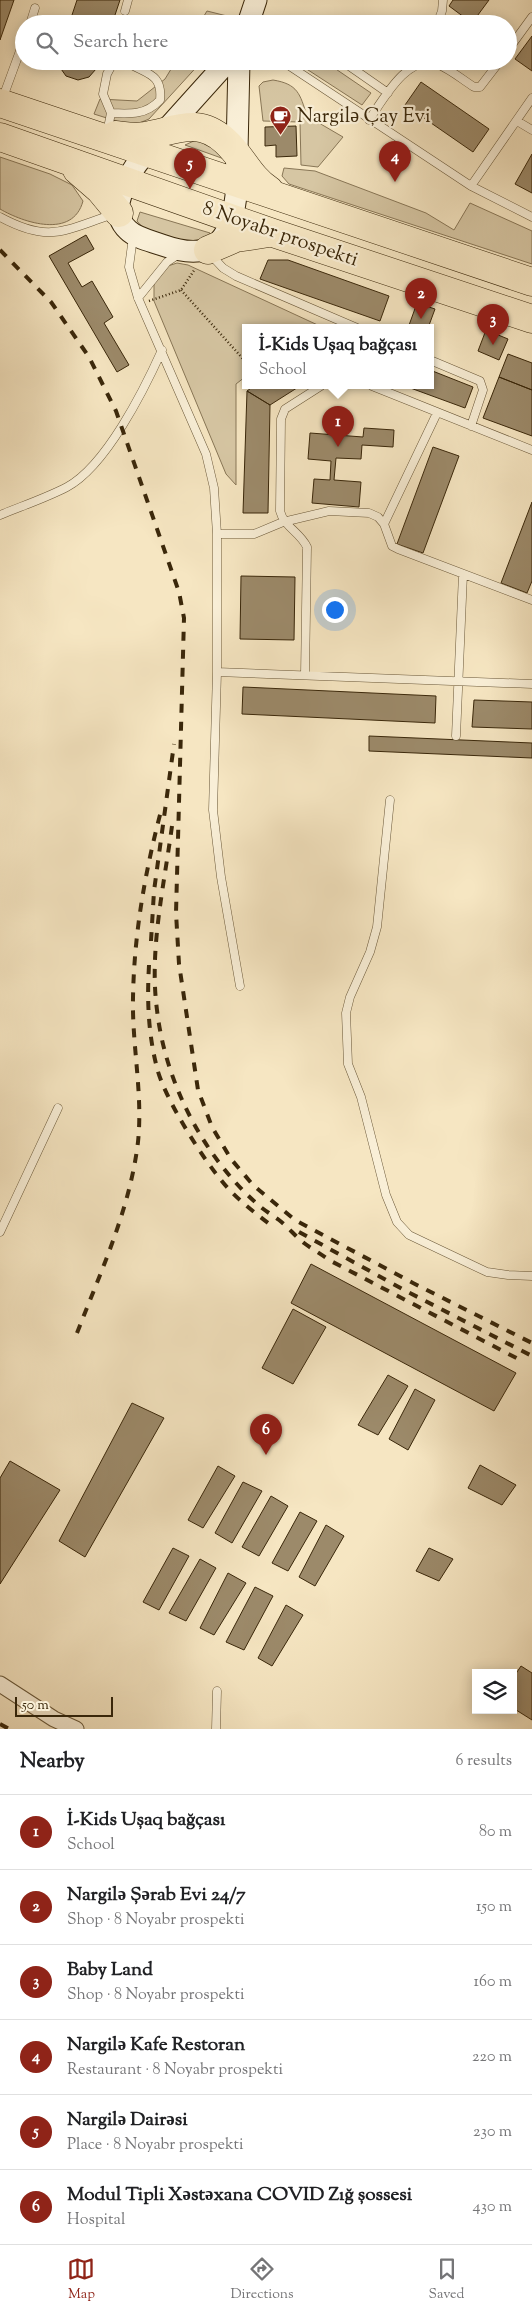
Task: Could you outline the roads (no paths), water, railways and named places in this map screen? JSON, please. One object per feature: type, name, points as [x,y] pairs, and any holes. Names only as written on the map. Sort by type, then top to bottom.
[{"type":"highway","name":"8 Noyabr prospekti","points":[[0,104],[101,127],[144,152],[532,282]]},
{"type":"highway","points":[[101,127],[137,137],[181,126],[208,130],[227,142],[252,177],[280,197]]},
{"type":"highway","name":"8 Noyabr prospekti","points":[[0,137],[231,219],[532,319]]},
{"type":"highway","points":[[61,159],[89,179],[126,224]]},
{"type":"highway","points":[[195,251],[236,238],[272,233]]},
{"type":"main road","points":[[220,70],[144,152],[127,182],[120,201],[126,224],[195,251],[221,238],[231,219],[237,183],[239,70]]},
{"type":"street","points":[[0,1684],[54,1719],[76,1729]]},
{"type":"lane","points":[[124,11],[128,0]]},
{"type":"lane","points":[[440,15],[443,0]]},
{"type":"lane","points":[[33,15],[35,8]]},
{"type":"lane","points":[[517,38],[532,17]]},
{"type":"lane","points":[[0,104],[15,64]]},
{"type":"lane","points":[[109,70],[103,94],[101,127],[141,114],[160,100],[158,81],[153,76],[138,70]]},
{"type":"lane","points":[[294,70],[471,186],[532,217]]},
{"type":"lane","points":[[355,70],[388,93]]},
{"type":"lane","points":[[369,120],[401,74],[408,70]]},
{"type":"lane","points":[[446,70],[474,87],[480,87],[493,70]]},
{"type":"lane","points":[[471,186],[532,98]]},
{"type":"lane","points":[[516,120],[532,130]]},
{"type":"lane","points":[[0,217],[33,232],[46,234],[126,224],[129,267],[139,301],[206,454],[214,488],[218,534],[218,672],[213,810],[221,877],[240,986]]},
{"type":"lane","points":[[139,301],[167,262],[195,251],[214,260],[236,276],[349,324]]},
{"type":"lane","points":[[0,515],[68,487],[90,470],[146,385],[162,350]]},
{"type":"lane","points":[[434,362],[480,381],[483,390],[471,426]]},
{"type":"lane","points":[[305,675],[307,547],[303,538],[283,522],[280,511],[281,419],[285,409],[316,389]]},
{"type":"lane","points":[[380,389],[532,450]]},
{"type":"lane","points":[[384,524],[437,412]]},
{"type":"lane","points":[[218,534],[254,534],[283,522],[329,511],[369,513],[378,517],[384,524],[392,546],[463,574],[531,597]]},
{"type":"lane","points":[[456,736],[463,574]]},
{"type":"lane","points":[[218,672],[532,684]]},
{"type":"lane","points":[[390,800],[377,927],[370,952],[350,998],[346,1013],[348,1064],[361,1097],[386,1195],[396,1222],[409,1235],[487,1272],[532,1276]]},
{"type":"lane","points":[[0,1232],[58,1108]]},
{"type":"lane","points":[[216,1729],[217,1691]]},
{"type":"railway","points":[[0,250],[51,302],[89,357],[116,411],[179,592],[184,618],[176,913],[179,964],[198,1090],[212,1127],[231,1159],[253,1185],[295,1220],[413,1283],[532,1343]]},
{"type":"railway","points":[[151,941],[154,891],[174,744]]},
{"type":"railway","points":[[77,1333],[122,1216],[134,1167],[139,1124],[133,1016],[134,974],[145,880],[161,811]]},
{"type":"railway","points":[[172,826],[156,941],[155,987],[157,1010],[161,1037],[178,1089],[189,1115],[218,1162],[258,1205],[307,1245],[329,1260],[522,1361]]},
{"type":"railway","points":[[149,965],[148,1004],[150,1029],[157,1068],[167,1094],[194,1142],[226,1187],[272,1226]]},
{"type":"railway","points":[[299,1232],[406,1291],[532,1356]]},
{"type":"railway","points":[[0,1724],[9,1729]]},
{"type":"place","name":"Nargilə Çay Evi","points":[[281,136]]},
{"type":"place","name":"Nargilə Kafe Restoran","points":[[395,182]]},
{"type":"place","name":"Nargilə Dairəsi","points":[[190,189]]},
{"type":"place","name":"Nargilə Şərab Evi 24/7","points":[[421,319]]},
{"type":"place","name":"Baby Land","points":[[493,345]]},
{"type":"place","name":"İ-Kids Uşaq bağçası","points":[[338,447]]},
{"type":"place","name":"Modul Tipli Xəstəxana COVID Zığ şossesi","points":[[266,1455]]}]
